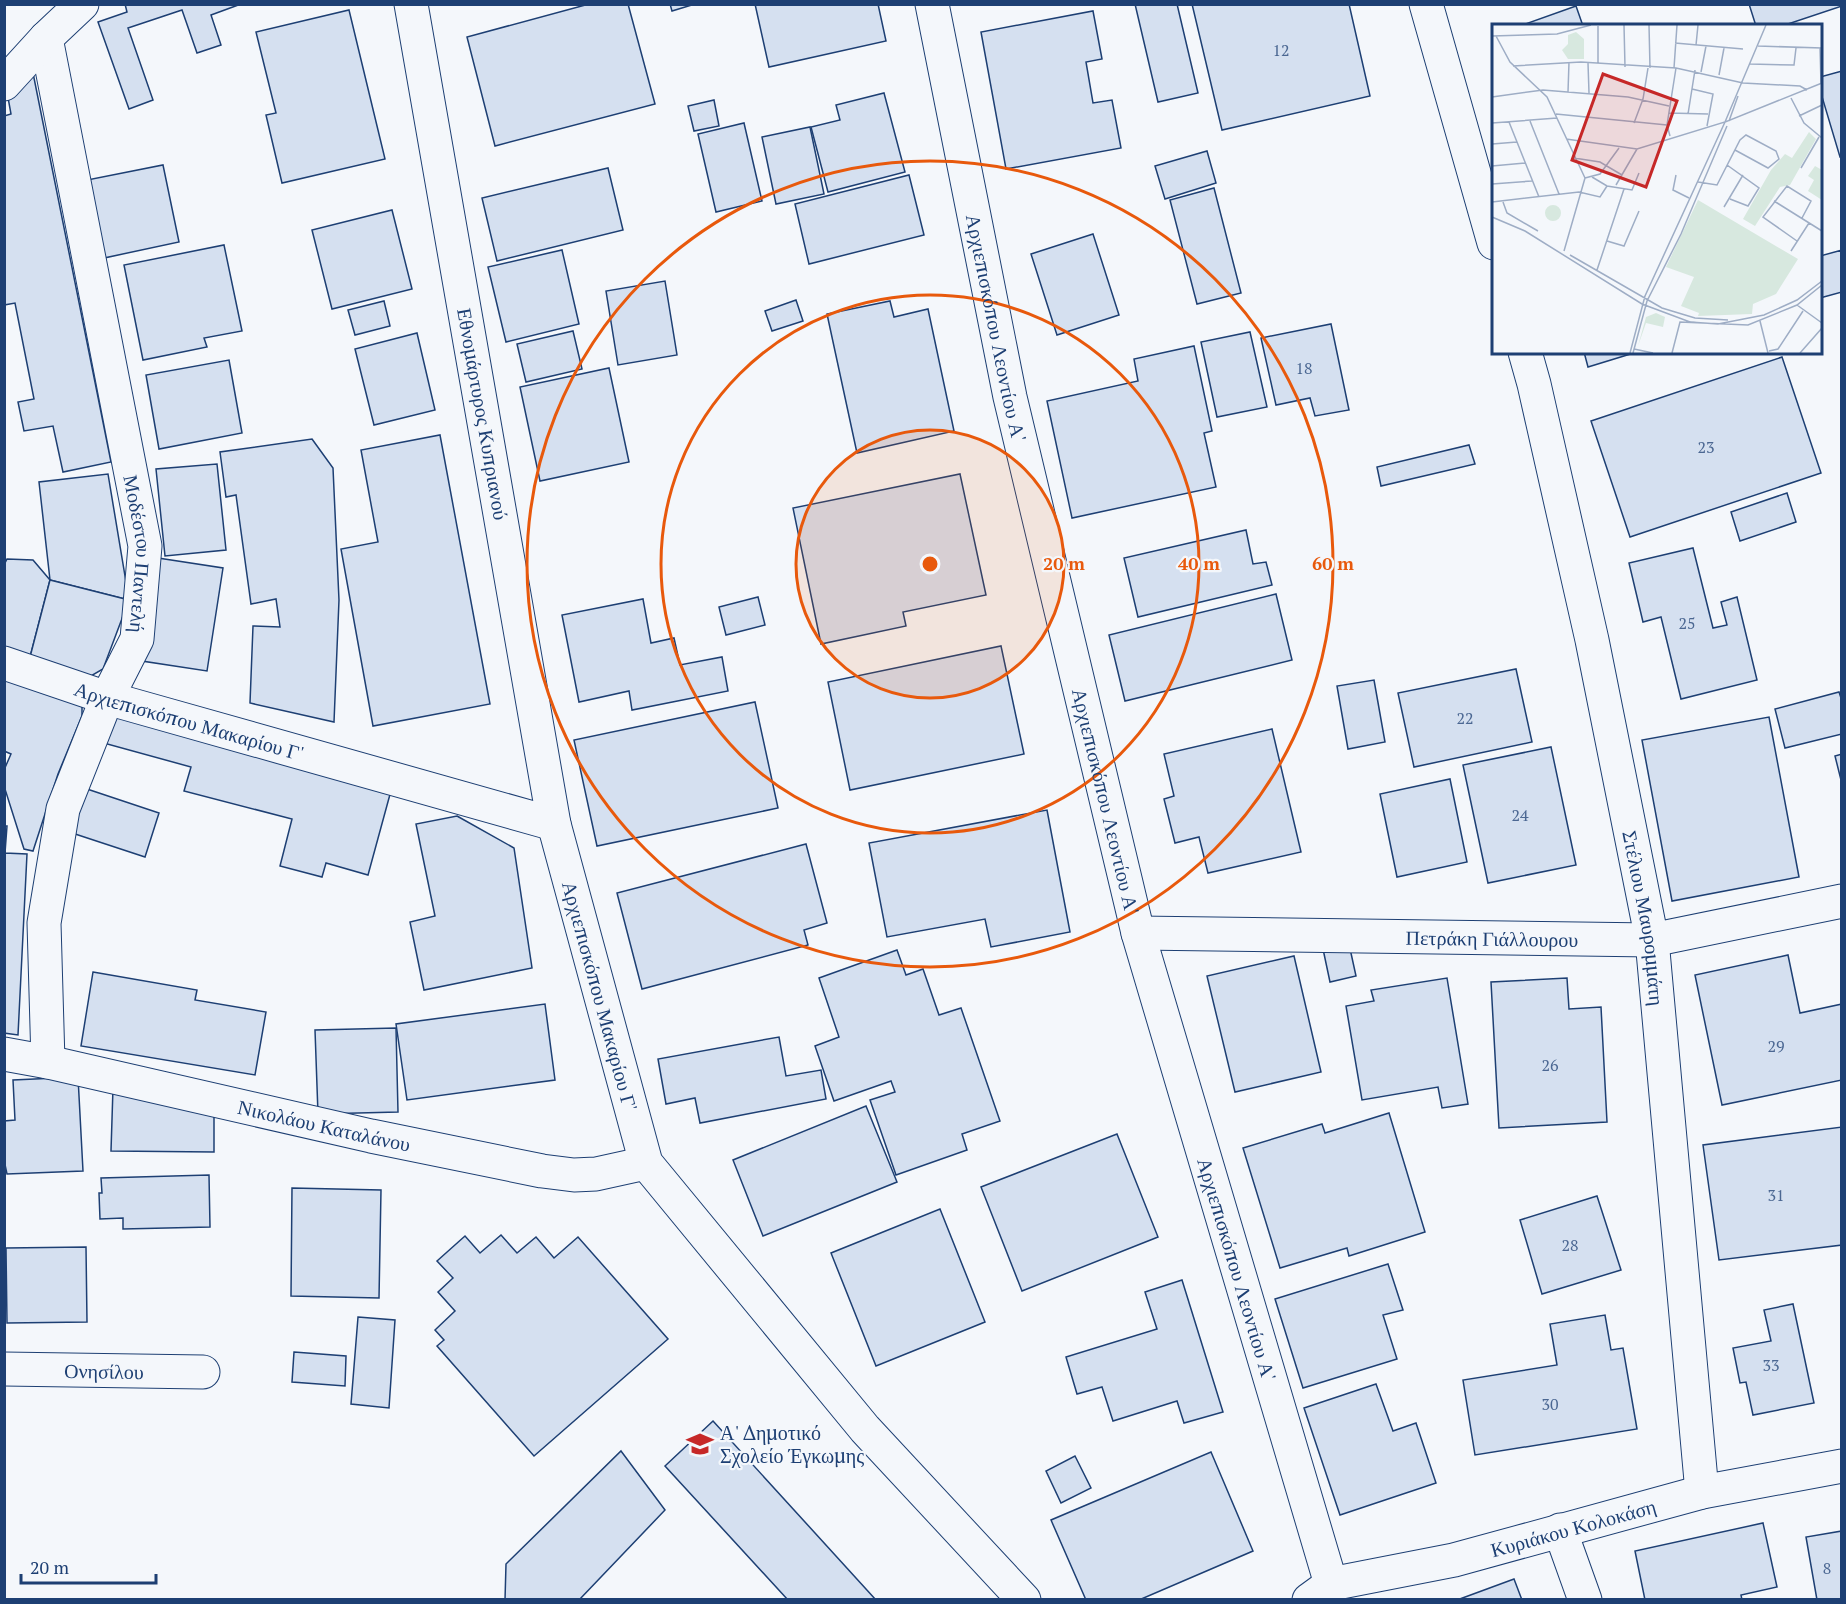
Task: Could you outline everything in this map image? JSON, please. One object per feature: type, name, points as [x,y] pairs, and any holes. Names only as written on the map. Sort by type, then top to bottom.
[{"type":"street","points":[[4,84],[46,38],[82,4]]},
{"type":"street","name":"Εθνομάρτυρος Κυπριανού","points":[[411,4],[554,824]]},
{"type":"street","name":"Αρχιεπισκόπου Λεοντίου Α'","points":[[932,4],[1010,398],[1138,933],[1320,1592]]},
{"type":"street","points":[[1426,4],[1492,236]]},
{"type":"street","name":"Μοδέστου Παντελή","points":[[46,38],[145,546],[137,639],[107,698],[63,809],[44,923],[48,1062]]},
{"type":"street","name":"Στέλιου Μαυρομμάτη","points":[[1526,354],[1592,640],[1652,940],[1702,1492]]},
{"type":"street","name":"Αρχιεπισκόπου Μακαρίου Γ'","points":[[4,663],[107,698],[554,824],[646,1163],[866,1429],[1024,1599]]},
{"type":"street","name":"Πετράκη Γιάλλουρου","points":[[1138,933],[1652,940],[1842,901]]},
{"type":"street","name":"Νικολάου Καταλάνου","points":[[4,1054],[371,1136],[542,1171],[574,1175],[596,1174],[646,1163]]},
{"type":"street","name":"Ονησίλου","points":[[4,1369],[203,1372]]},
{"type":"street","name":"Κυριάκου Κολοκάση","points":[[1320,1592],[1454,1560],[1702,1492],[1842,1466]]},
{"type":"street","points":[[1560,1530],[1585,1599]]},
{"type":"building","points":[[125,4],[241,4],[211,15],[221,45],[197,53],[182,10],[128,28],[153,100],[129,109],[98,22],[127,12]]},
{"type":"building","points":[[589,4],[628,4],[655,104],[495,146],[467,37]]},
{"type":"building","points":[[670,4],[695,4],[672,11]]},
{"type":"building","points":[[755,4],[878,4],[886,41],[769,67]]},
{"type":"building","points":[[1135,4],[1177,4],[1198,93],[1158,102]]},
{"type":"building","points":[[1192,4],[1349,4],[1370,96],[1222,130]]},
{"type":"building","points":[[1749,4],[1842,4],[1842,6],[1788,24],[1755,24]]},
{"type":"building","points":[[1576,6],[1582,24],[1526,24]]},
{"type":"building","points":[[349,10],[385,159],[282,183],[266,115],[276,113],[256,32]]},
{"type":"building","points":[[1093,11],[1102,59],[1086,62],[1093,103],[1112,100],[1121,148],[1006,169],[981,32]]},
{"type":"building","points":[[32,68],[111,462],[63,472],[53,426],[24,431],[18,402],[34,399],[15,303],[4,305],[4,116],[11,114],[7,92]]},
{"type":"building","points":[[1842,71],[1842,156],[1840,157],[1822,97],[1822,76]]},
{"type":"building","points":[[884,93],[905,172],[828,192],[811,127],[840,120],[836,105]]},
{"type":"building","points":[[714,100],[719,126],[694,131],[688,106]]},
{"type":"building","points":[[744,123],[762,201],[716,212],[698,134]]},
{"type":"building","points":[[810,127],[824,194],[776,204],[762,137]]},
{"type":"building","points":[[1207,151],[1216,183],[1165,199],[1155,166]]},
{"type":"building","points":[[163,165],[179,242],[104,258],[87,180]]},
{"type":"building","points":[[608,168],[623,230],[497,261],[482,198]]},
{"type":"building","points":[[909,175],[924,235],[809,264],[795,204]]},
{"type":"building","points":[[1214,188],[1241,293],[1197,304],[1170,200]]},
{"type":"building","points":[[392,210],[412,289],[332,309],[312,230]]},
{"type":"building","points":[[1093,234],[1119,315],[1057,335],[1031,254]]},
{"type":"building","points":[[224,245],[242,331],[204,338],[207,347],[143,360],[124,265]]},
{"type":"building","points":[[562,250],[579,324],[506,342],[488,267]]},
{"type":"building","points":[[1842,250],[1842,292],[1822,297],[1822,255]]},
{"type":"building","points":[[665,281],[677,355],[618,365],[606,291]]},
{"type":"building","points":[[796,300],[803,321],[772,331],[765,311]]},
{"type":"building","points":[[384,301],[390,326],[355,335],[348,310]]},
{"type":"building","points":[[890,301],[894,317],[928,309],[954,431],[857,453],[827,314]]},
{"type":"building","points":[[1331,324],[1349,410],[1315,416],[1310,398],[1276,405],[1261,338]]},
{"type":"building","points":[[573,331],[582,369],[526,382],[517,344]]},
{"type":"building","points":[[1250,332],[1267,407],[1217,417],[1201,342]]},
{"type":"building","points":[[417,333],[435,410],[374,425],[355,349]]},
{"type":"building","points":[[1194,346],[1212,431],[1204,433],[1216,487],[1072,518],[1047,401],[1138,381],[1134,359]]},
{"type":"building","points":[[1585,354],[1630,354],[1588,367]]},
{"type":"building","points":[[1782,357],[1821,473],[1630,537],[1591,421]]},
{"type":"building","points":[[229,360],[242,433],[159,449],[146,375]]},
{"type":"building","points":[[609,368],[629,462],[540,481],[520,387]]},
{"type":"building","points":[[440,435],[490,704],[373,726],[341,549],[378,542],[361,450]]},
{"type":"building","points":[[312,439],[333,468],[339,600],[334,722],[250,703],[253,626],[280,627],[276,599],[251,604],[236,495],[226,497],[220,452]]},
{"type":"building","points":[[1469,445],[1475,464],[1381,486],[1377,467]]},
{"type":"building","points":[[217,464],[226,550],[165,556],[156,469]]},
{"type":"building","points":[[108,474],[129,600],[50,580],[39,482]]},
{"type":"building","points":[[960,474],[986,595],[903,612],[906,626],[821,644],[793,508]]},
{"type":"building","points":[[1787,493],[1796,522],[1740,541],[1731,512]]},
{"type":"building","points":[[1246,530],[1253,564],[1266,562],[1272,585],[1138,617],[1124,558]]},
{"type":"building","points":[[1693,548],[1713,628],[1727,625],[1721,602],[1737,597],[1757,680],[1681,699],[1661,617],[1643,622],[1629,563]]},
{"type":"building","points":[[158,558],[223,568],[207,671],[142,661]]},
{"type":"building","points":[[7,559],[33,560],[50,580],[30,657],[4,648],[4,565]]},
{"type":"building","points":[[50,580],[129,600],[103,669],[84,680],[30,657]]},
{"type":"building","points":[[1276,594],[1292,660],[1125,701],[1109,635]]},
{"type":"building","points":[[758,597],[765,625],[726,635],[719,607]]},
{"type":"building","points":[[643,599],[651,643],[674,638],[680,665],[722,657],[728,691],[632,710],[629,691],[579,702],[562,615]]},
{"type":"building","points":[[1001,646],[1024,754],[850,790],[828,682]]},
{"type":"building","points":[[1516,669],[1532,742],[1414,767],[1398,693]]},
{"type":"building","points":[[4,671],[82,695],[82,716],[58,774],[33,851],[24,849],[4,786],[4,770],[11,754],[4,751]]},
{"type":"building","points":[[1374,680],[1385,742],[1348,749],[1337,686]]},
{"type":"building","points":[[1839,692],[1842,701],[1842,734],[1785,748],[1775,709]]},
{"type":"building","points":[[755,702],[778,808],[597,846],[574,740]]},
{"type":"building","points":[[109,711],[392,787],[368,875],[326,863],[322,877],[280,866],[292,819],[184,791],[191,767],[100,742]]},
{"type":"building","points":[[1769,717],[1799,877],[1672,901],[1642,740]]},
{"type":"building","points":[[1272,729],[1301,852],[1208,873],[1199,837],[1175,843],[1164,799],[1174,796],[1164,754]]},
{"type":"building","points":[[1551,747],[1576,865],[1488,883],[1463,765]]},
{"type":"building","points":[[1842,754],[1842,784],[1835,756]]},
{"type":"building","points":[[1450,779],[1467,862],[1397,877],[1380,794]]},
{"type":"building","points":[[81,787],[159,813],[145,857],[66,831]]},
{"type":"building","points":[[1047,810],[1070,932],[991,947],[985,919],[887,937],[869,843]]},
{"type":"building","points":[[457,816],[514,848],[532,968],[424,990],[410,922],[435,916],[416,824]]},
{"type":"building","points":[[4,826],[7,826],[5,853],[27,854],[18,1035],[4,1033]]},
{"type":"building","points":[[806,844],[827,923],[804,930],[808,945],[642,989],[617,893]]},
{"type":"building","points":[[1349,944],[1356,976],[1330,982],[1323,949]]},
{"type":"building","points":[[897,950],[906,975],[923,969],[939,1015],[961,1008],[1000,1121],[962,1134],[967,1150],[896,1175],[870,1100],[895,1092],[891,1081],[834,1101],[815,1046],[839,1037],[819,978]]},
{"type":"building","points":[[1788,955],[1800,1013],[1842,1004],[1842,1080],[1722,1105],[1695,975]]},
{"type":"building","points":[[1294,956],[1321,1072],[1235,1092],[1207,976]]},
{"type":"building","points":[[93,972],[197,990],[195,1000],[266,1012],[255,1075],[81,1046]]},
{"type":"building","points":[[1447,978],[1468,1104],[1442,1108],[1438,1087],[1362,1100],[1346,1006],[1374,1001],[1371,990]]},
{"type":"building","points":[[1567,978],[1569,1009],[1601,1007],[1607,1122],[1499,1128],[1491,982]]},
{"type":"building","points":[[545,1004],[555,1080],[407,1100],[396,1024]]},
{"type":"building","points":[[396,1028],[398,1112],[318,1114],[315,1030]]},
{"type":"building","points":[[779,1037],[786,1076],[821,1070],[826,1099],[700,1123],[695,1098],[666,1104],[658,1059]]},
{"type":"building","points":[[78,1077],[83,1171],[7,1174],[4,1160],[4,1121],[15,1120],[13,1080]]},
{"type":"building","points":[[113,1088],[214,1109],[214,1152],[111,1151]]},
{"type":"building","points":[[866,1106],[897,1182],[763,1236],[733,1160]]},
{"type":"building","points":[[1389,1113],[1425,1232],[1349,1256],[1347,1248],[1280,1268],[1243,1148],[1322,1124],[1325,1133]]},
{"type":"building","points":[[1842,1127],[1842,1245],[1719,1260],[1703,1145]]},
{"type":"building","points":[[1117,1134],[1158,1237],[1022,1291],[981,1187]]},
{"type":"building","points":[[209,1175],[210,1227],[123,1229],[123,1218],[100,1219],[101,1178]]},
{"type":"building","points":[[292,1188],[381,1190],[379,1298],[291,1296]]},
{"type":"building","points":[[1597,1196],[1621,1270],[1542,1294],[1520,1220]]},
{"type":"building","points":[[940,1209],[985,1322],[876,1366],[831,1253]]},
{"type":"building","points":[[501,1235],[517,1253],[536,1237],[554,1258],[578,1237],[668,1339],[534,1456],[437,1346],[444,1340],[435,1330],[455,1311],[438,1292],[453,1278],[437,1261],[465,1236],[480,1253]]},
{"type":"building","points":[[86,1247],[87,1322],[7,1323],[6,1248]]},
{"type":"building","points":[[1388,1264],[1403,1310],[1383,1315],[1397,1359],[1303,1388],[1275,1299]]},
{"type":"building","points":[[1182,1280],[1223,1412],[1184,1423],[1177,1401],[1113,1421],[1102,1387],[1077,1394],[1066,1357],[1157,1329],[1145,1292]]},
{"type":"building","points":[[1793,1304],[1814,1403],[1753,1415],[1746,1382],[1740,1383],[1733,1348],[1771,1341],[1764,1310]]},
{"type":"building","points":[[1605,1315],[1611,1350],[1623,1348],[1637,1429],[1475,1455],[1463,1380],[1557,1365],[1550,1324]]},
{"type":"building","points":[[358,1317],[395,1320],[389,1408],[351,1404]]},
{"type":"building","points":[[294,1352],[346,1356],[345,1386],[292,1382]]},
{"type":"building","points":[[1376,1384],[1393,1431],[1416,1423],[1436,1483],[1340,1515],[1304,1408]]},
{"type":"building","points":[[713,1421],[876,1600],[788,1600],[665,1466]]},
{"type":"building","points":[[621,1451],[665,1510],[579,1600],[505,1600],[506,1564]]},
{"type":"building","points":[[1211,1452],[1253,1551],[1139,1600],[1086,1600],[1051,1520]]},
{"type":"building","points":[[1075,1456],[1091,1488],[1061,1503],[1046,1471]]},
{"type":"building","points":[[1763,1523],[1777,1587],[1741,1595],[1742,1600],[1645,1600],[1635,1551]]},
{"type":"building","points":[[1842,1531],[1842,1600],[1817,1600],[1806,1537]]},
{"type":"building","points":[[1514,1579],[1522,1600],[1457,1600]]},
{"type":"place","name":"Α' Δημοτικό Σχολείο Έγκωμης","points":[[700,1444]]}]
